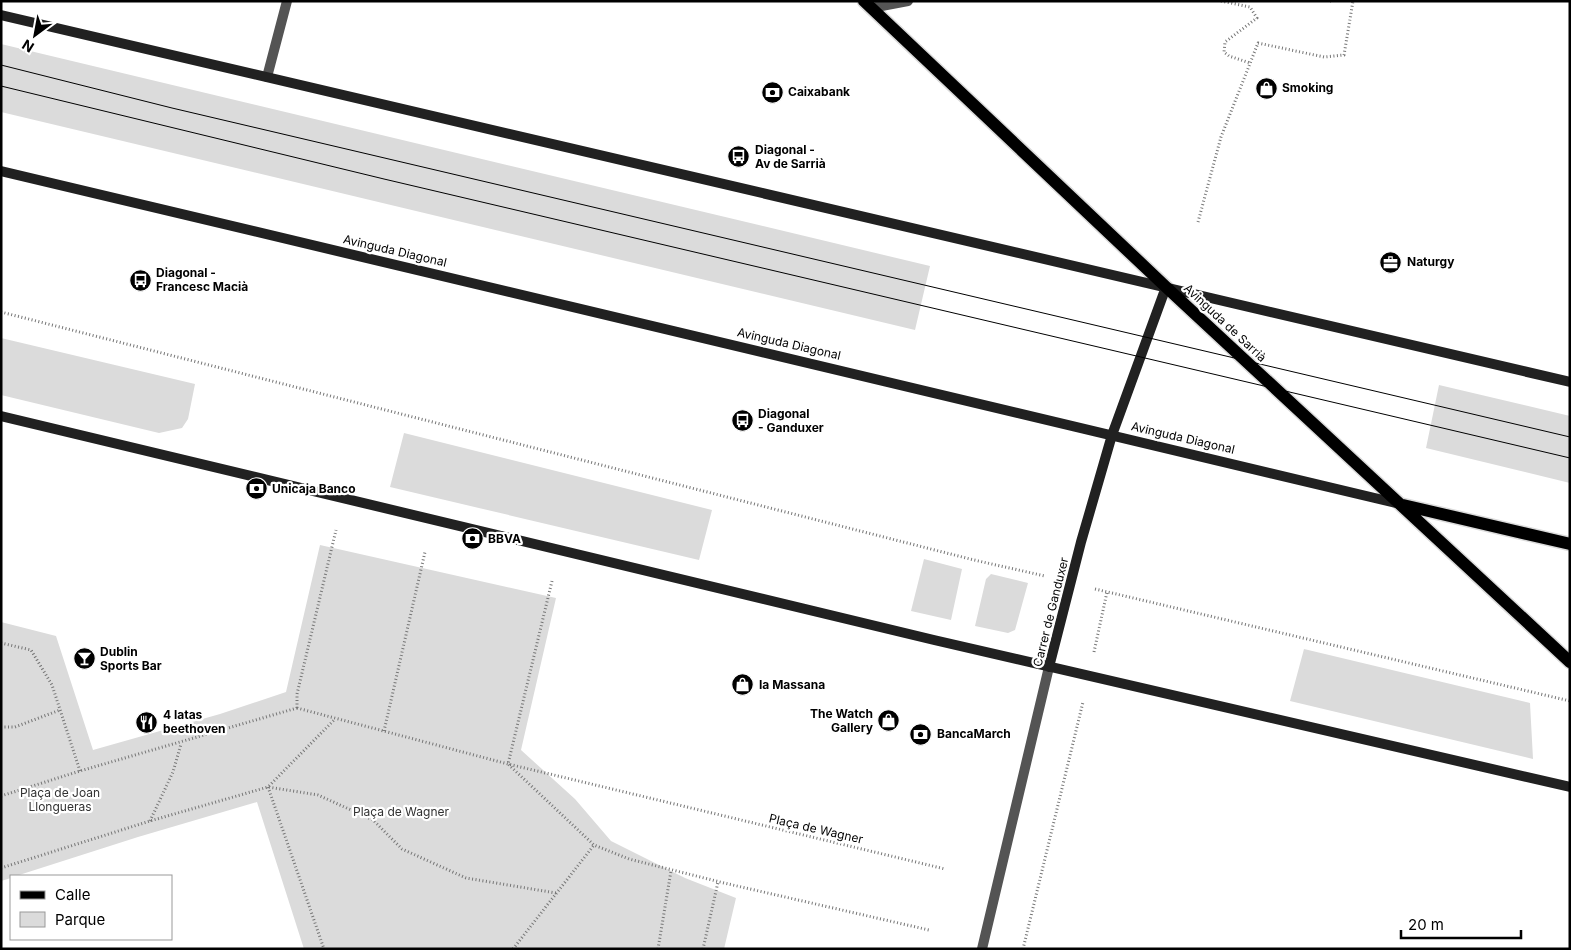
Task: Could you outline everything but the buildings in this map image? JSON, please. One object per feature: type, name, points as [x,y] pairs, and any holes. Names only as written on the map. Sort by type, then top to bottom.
[{"type":"main road","name":"Avinguda de Sarrià","points":[[868,5],[1166,287],[1570,662]]},
{"type":"main road","points":[[1,14],[1570,382]]},
{"type":"main road","name":"Avinguda Diagonal","points":[[1,171],[1570,544]]},
{"type":"main road","name":"Carrer de Ganduxer","points":[[1049,667],[1079,550],[1112,436],[1166,287]]},
{"type":"main road","points":[[1,416],[709,587],[1570,787]]},
{"type":"street","points":[[267,77],[287,1]]},
{"type":"street","points":[[868,5],[908,1]]},
{"type":"street","name":"Carrer de Ganduxer","points":[[982,949],[1049,667]]},
{"type":"path","points":[[1221,1],[1250,7],[1257,18],[1225,42],[1224,52],[1229,56],[1250,63]]},
{"type":"path","points":[[1198,222],[1221,137],[1258,43],[1324,56],[1344,55],[1353,1]]},
{"type":"path","points":[[1,312],[1031,573]]},
{"type":"path","points":[[1,796],[297,708],[297,694],[336,530]]},
{"type":"path","points":[[384,731],[425,552]]},
{"type":"path","points":[[508,764],[552,581]]},
{"type":"path","points":[[1094,652],[1107,592],[1570,701]]},
{"type":"path","points":[[1,643],[31,650],[52,685],[80,771]]},
{"type":"path","points":[[1023,949],[1082,706]]},
{"type":"path","name":"Plaça de Wagner","points":[[297,708],[672,805],[945,869]]},
{"type":"path","points":[[1,728],[15,727],[60,710]]},
{"type":"path","points":[[268,787],[335,719]]},
{"type":"path","points":[[150,821],[173,772],[181,743]]},
{"type":"path","name":"Plaça de Wagner","points":[[508,764],[594,845],[628,859],[671,871],[929,930]]},
{"type":"path","points":[[268,787],[324,949]]},
{"type":"path","points":[[1,868],[150,821],[268,787],[318,795],[372,820],[402,849],[466,878],[556,893]]},
{"type":"path","points":[[513,949],[594,845]]},
{"type":"path","points":[[658,949],[671,871]]},
{"type":"path","points":[[703,949],[718,882]]},
{"type":"green space","points":[[1,44],[930,266],[915,330],[1,112]]},
{"type":"green space","points":[[1,338],[195,384],[188,419],[182,428],[159,433],[1,395]]},
{"type":"green space","points":[[1439,385],[1570,416],[1570,483],[1426,448]]},
{"type":"green space","points":[[404,433],[712,510],[699,560],[390,487]]},
{"type":"green space","name":"Plaça de Wagner","points":[[320,545],[556,598],[521,750],[575,799],[611,841],[685,878],[736,898],[724,949],[304,949],[257,802],[19,875],[10,875],[10,878],[1,881],[1,622],[56,636],[93,750],[220,714],[286,692]]},
{"type":"green space","points":[[924,559],[962,569],[951,620],[911,611]]},
{"type":"green space","points":[[991,574],[1028,583],[1015,630],[1008,633],[975,626],[986,579]]},
{"type":"green space","points":[[1304,649],[1530,703],[1533,759],[1290,701]]},
{"type":"tram line","points":[[1,65],[172,108],[1570,437]]},
{"type":"tram line","points":[[1,86],[384,179],[1570,458]]},
{"type":"place","name":"Smoking","points":[[1266,88]]},
{"type":"place","name":"Caixabank","points":[[772,92]]},
{"type":"place","name":"Diagonal - Av de Sarrià","points":[[739,157]]},
{"type":"place","name":"Naturgy","points":[[1391,262]]},
{"type":"place","name":"Diagonal - Francesc Macià","points":[[140,280]]},
{"type":"place","name":"Diagonal - Ganduxer","points":[[742,421]]},
{"type":"place","name":"Unicaja Banco","points":[[256,489]]},
{"type":"place","name":"BBVA","points":[[472,539]]},
{"type":"place","name":"Dublin Sports Bar","points":[[84,659]]},
{"type":"place","name":"Ia Massana","points":[[743,685]]},
{"type":"place","name":"The Watch Gallery","points":[[889,721]]},
{"type":"place","name":"4 latas beethoven","points":[[147,722]]},
{"type":"place","name":"BancaMarch","points":[[921,734]]},
{"type":"park label","name":"Plaça de Joan Llongueras","points":[[60,800]]}]
